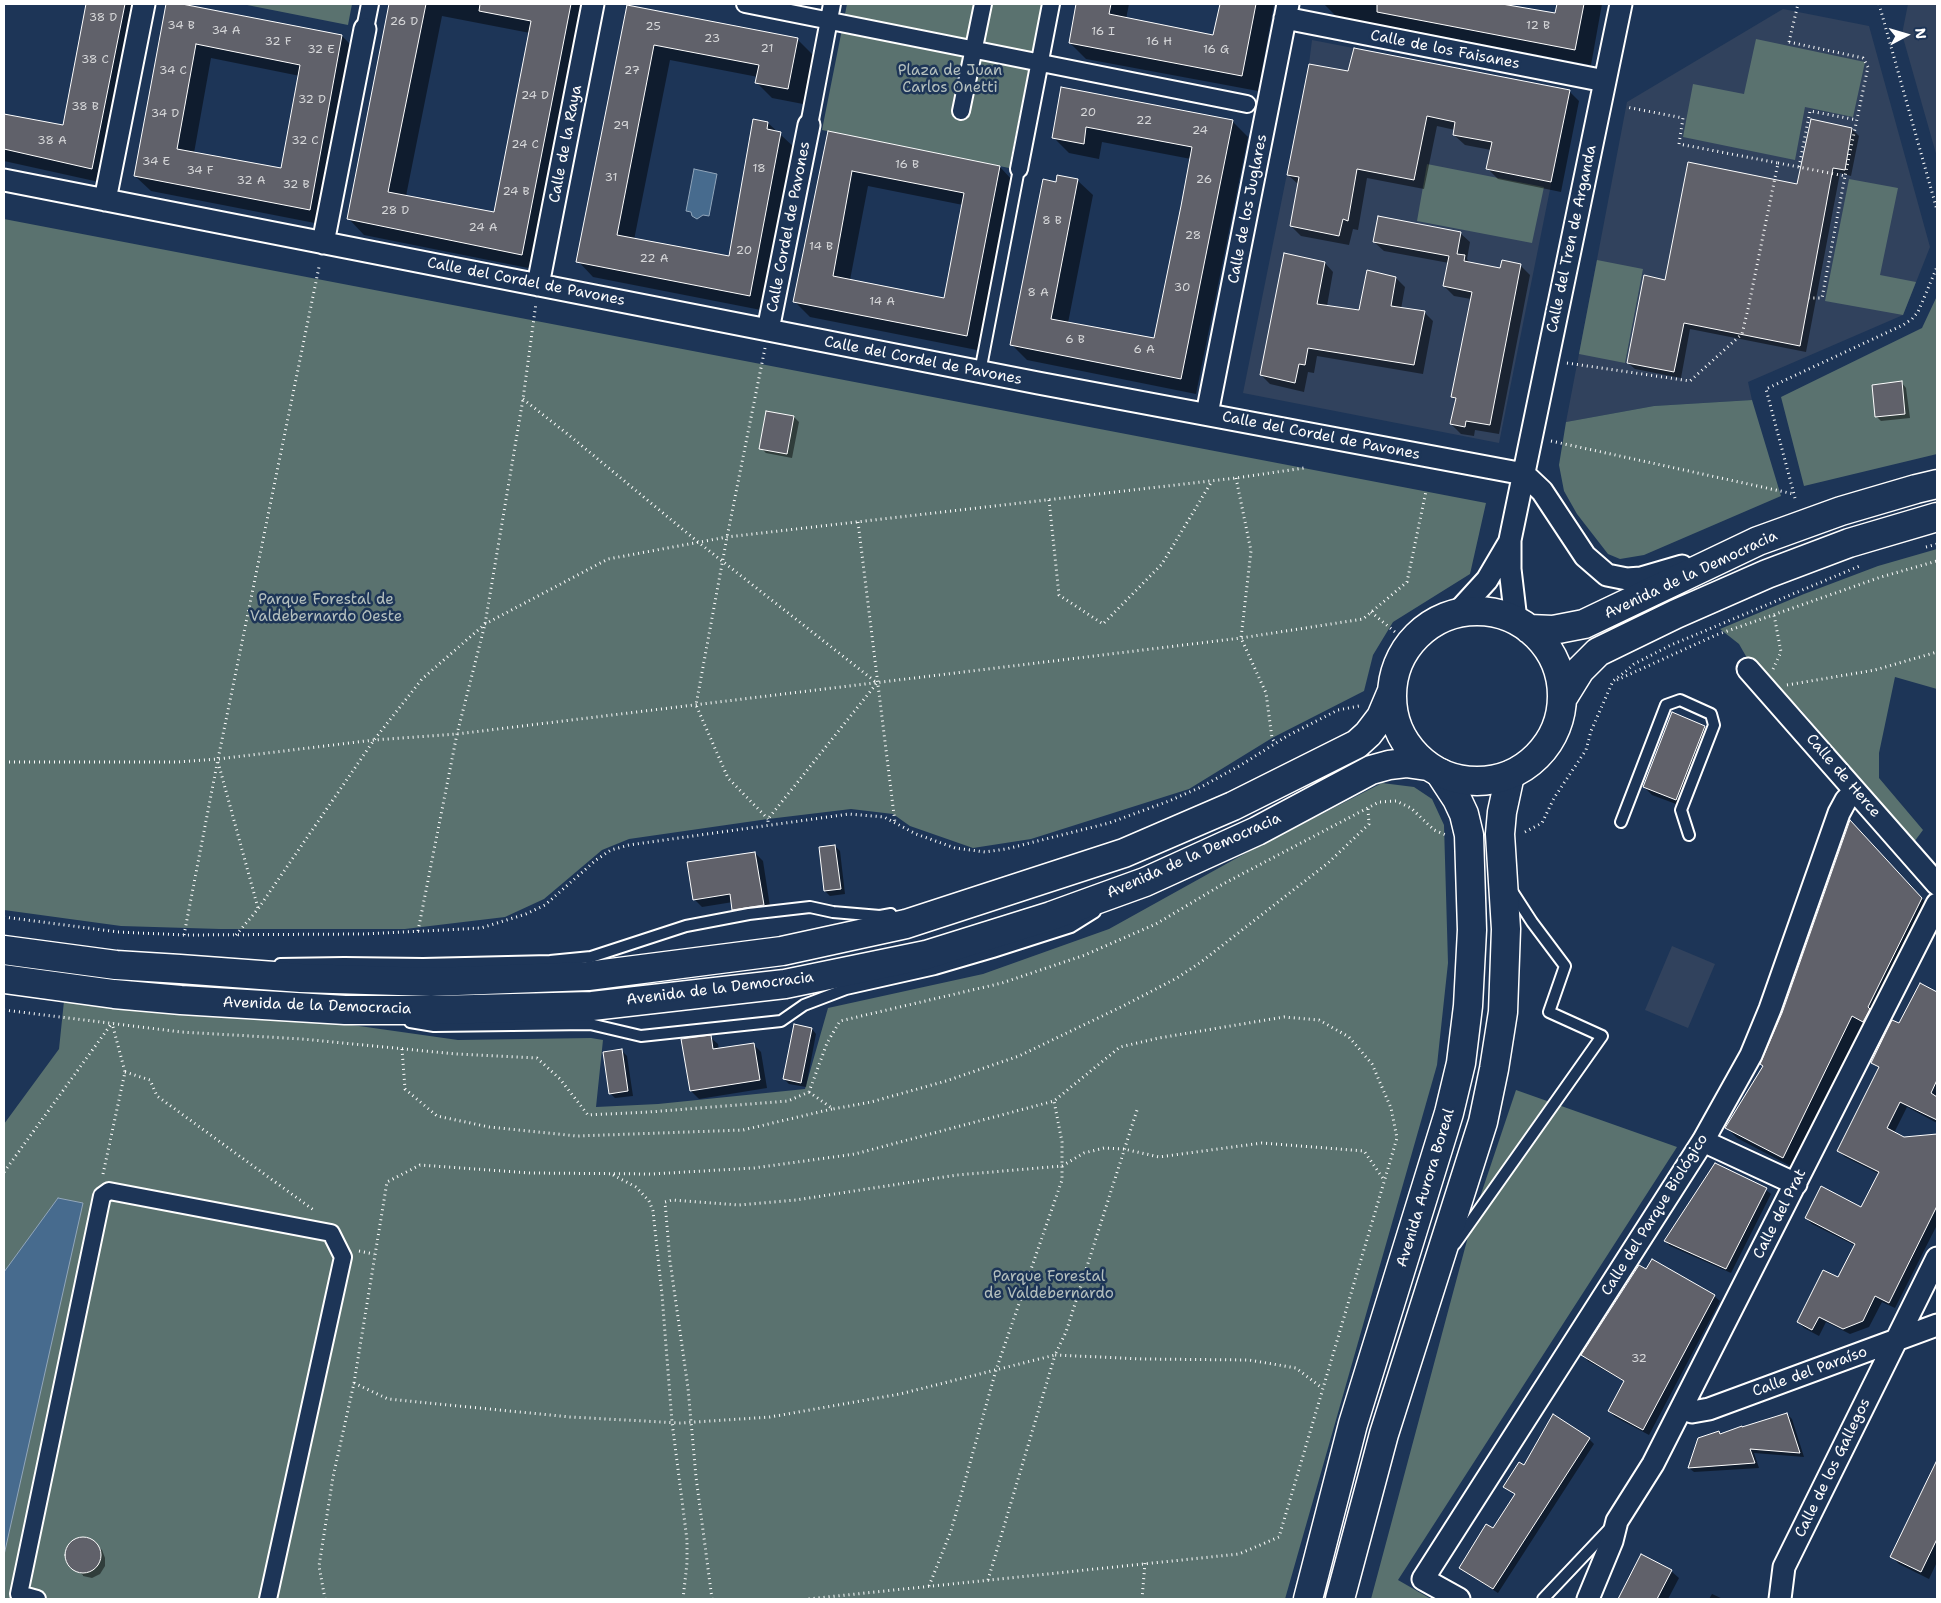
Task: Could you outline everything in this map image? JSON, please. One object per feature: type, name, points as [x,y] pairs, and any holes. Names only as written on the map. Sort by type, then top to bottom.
[{"type":"main road","name":"Avenida de la Democracia","points":[[1523,625],[1553,630],[1584,624],[1758,541],[1841,511],[1937,484]]},
{"type":"main road","name":"Avenida de la Democracia","points":[[1562,699],[1580,670],[1598,652],[1676,614],[1767,574],[1849,543],[1937,517]]},
{"type":"main road","points":[[1485,611],[1501,614],[1523,625],[1540,639],[1555,660],[1562,686],[1562,699],[1558,723],[1548,744],[1530,763],[1510,775],[1477,782],[1456,779],[1434,769],[1407,745],[1395,719],[1392,691],[1398,665],[1411,643],[1429,626],[1456,614],[1485,611]]},
{"type":"main road","name":"Avenida de la Democracia","points":[[4,950],[116,965],[301,978],[421,982],[588,976],[782,951],[906,924],[1124,853],[1233,806],[1357,744],[1368,734],[1381,717],[1392,691]]},
{"type":"main road","name":"Avenida de la Democracia","points":[[4,979],[114,994],[346,1010],[592,1006],[785,984],[926,955],[1051,916],[1145,882],[1257,831],[1371,770],[1406,763],[1434,769]]},
{"type":"main road","name":"Avenida Aurora Boreal","points":[[1308,1599],[1353,1424],[1449,1113],[1461,1063],[1468,1006],[1472,930],[1469,835],[1460,806],[1434,769]]},
{"type":"main road","points":[[1340,1599],[1384,1434],[1482,1122],[1494,1069],[1503,1012],[1506,929],[1501,826],[1504,797],[1510,775]]},
{"type":"street","points":[[105,200],[144,4]]},
{"type":"street","points":[[323,243],[370,4]]},
{"type":"street","name":"Calle de la Raya","points":[[538,285],[593,4]]},
{"type":"street","points":[[745,4],[831,12],[1039,64],[1246,104]]},
{"type":"street","points":[[961,111],[983,4]]},
{"type":"street","points":[[1019,170],[1051,4]]},
{"type":"street","name":"Calle del Tren de Arganda","points":[[1523,625],[1510,569],[1510,540],[1621,4]]},
{"type":"street","name":"Calle de los Faisanes","points":[[1287,11],[1605,81]]},
{"type":"street","name":"Calle de los Juglares","points":[[1207,414],[1287,11]]},
{"type":"street","points":[[809,124],[831,12]]},
{"type":"street","name":"Calle Cordel de Pavones","points":[[768,330],[809,124]]},
{"type":"street","name":"Calle del Cordel de Pavones","points":[[4,180],[980,372],[1524,474]]},
{"type":"street","points":[[1524,474],[1542,491],[1585,556],[1606,575],[1616,578],[1626,579],[1657,575],[1758,541]]},
{"type":"street","name":"Calle del Tren de Arganda","points":[[1456,614],[1486,580],[1510,540]]},
{"type":"street","name":"Calle de Herce","points":[[1748,669],[1937,884]]},
{"type":"street","name":"Calle del Parque Biológico","points":[[1459,1599],[1423,1579],[1704,1141],[1751,1056],[1770,1009],[1839,813],[1846,800],[1855,791]]},
{"type":"street","name":"Calle del Prat","points":[[1588,1599],[1612,1541],[1617,1521],[1653,1464],[1937,904]]},
{"type":"street","points":[[1704,1141],[1796,1184]]},
{"type":"street","points":[[37,1599],[13,1595],[102,1196],[107,1187],[331,1232],[343,1248]]},
{"type":"street","points":[[268,1599],[344,1257],[338,1227]]},
{"type":"street","name":"Calle de los Gallegos","points":[[1780,1599],[1784,1567],[1937,1258]]},
{"type":"street","name":"Calle del Paraíso","points":[[1682,1408],[1692,1412],[1709,1409],[1937,1325]]},
{"type":"lane","points":[[980,372],[1019,170]]},
{"type":"lane","points":[[1621,822],[1666,705],[1680,700],[1711,714],[1714,725],[1681,810],[1689,835]]},
{"type":"lane","points":[[926,906],[1034,874],[1124,853]]},
{"type":"lane","points":[[1437,1269],[1602,1036],[1548,1012],[1566,966],[1532,922],[1503,876]]},
{"type":"lane","points":[[346,1010],[434,1026],[590,1024],[640,1036],[781,1021],[804,1005],[846,989],[935,969],[1071,927],[1145,882]]},
{"type":"lane","points":[[180,969],[344,963],[432,964],[550,961],[591,957],[686,926],[749,914],[810,907],[833,912],[880,916],[900,912]]},
{"type":"lane","name":"Calle del Prat","points":[[1543,1599],[1617,1521]]},
{"type":"path","points":[[1798,4],[1789,43],[1863,58],[1868,66],[1822,298],[1809,298]]},
{"type":"path","points":[[1879,4],[1937,210]]},
{"type":"path","points":[[1626,107],[1683,118],[1679,144],[1845,176]]},
{"type":"path","points":[[1799,167],[1810,112],[1857,120]]},
{"type":"path","points":[[1567,362],[1690,381],[1742,334],[1778,163]]},
{"type":"path","points":[[184,935],[218,759],[319,267]]},
{"type":"path","points":[[1551,441],[1794,496],[1766,389],[1912,320],[1918,312],[1937,267]]},
{"type":"path","points":[[418,931],[457,734],[485,624],[523,400],[538,285]]},
{"type":"path","points":[[768,330],[722,561],[696,705],[728,778],[768,819]]},
{"type":"path","points":[[523,400],[570,436],[698,542],[877,683]]},
{"type":"path","points":[[236,935],[258,909],[374,740],[422,679],[485,624],[608,559],[727,537],[1213,481],[1304,468]]},
{"type":"path","points":[[1236,478],[1251,551],[1241,638],[1266,693],[1272,738],[1275,744]]},
{"type":"path","points":[[1049,500],[1059,595],[1103,624],[1162,564],[1213,481]]},
{"type":"path","points":[[4,762],[169,762],[218,759],[374,740],[457,734],[1241,638],[1363,619],[1407,582],[1426,491]]},
{"type":"path","points":[[858,522],[895,823]]},
{"type":"path","points":[[1919,549],[1937,544]]},
{"type":"path","points":[[1614,681],[1716,635],[1882,577],[1937,561]]},
{"type":"path","points":[[1525,832],[1542,823],[1554,798],[1586,750],[1591,731],[1614,681],[1634,664],[1671,645],[1863,565]]},
{"type":"path","points":[[1371,612],[1395,632]]},
{"type":"path","points":[[1772,670],[1781,652],[1774,615]]},
{"type":"path","points":[[1781,687],[1794,683],[1875,670],[1937,652]]},
{"type":"path","points":[[768,825],[768,819],[877,683]]},
{"type":"path","points":[[4,917],[118,932],[184,935],[365,934],[481,928],[526,914],[545,905],[596,860],[611,850],[629,845],[849,814],[884,817],[916,834],[956,848],[985,852],[1006,849],[1109,823],[1169,802],[1225,774],[1338,710],[1362,705]]},
{"type":"path","points":[[218,759],[258,909]]},
{"type":"path","points":[[402,1049],[405,1089],[437,1116],[489,1127],[576,1136],[734,1131],[871,1102],[946,1081],[1019,1056],[1177,978],[1202,962],[1328,863],[1369,824],[1368,808]]},
{"type":"path","points":[[1450,831],[1451,837]]},
{"type":"path","points":[[325,1599],[319,1566],[333,1477],[354,1382],[387,1182],[420,1165],[530,1173],[652,1174],[754,1168],[855,1154],[1054,1101],[1120,1047],[1159,1038],[1284,1017],[1319,1020],[1349,1037],[1372,1064],[1391,1108],[1397,1138],[1322,1388],[1280,1537],[1239,1554],[808,1599]]},
{"type":"path","points":[[4,1172],[112,1023],[125,1072],[102,1178],[107,1187]]},
{"type":"path","points":[[125,1072],[150,1080],[157,1096],[338,1227]]},
{"type":"path","points":[[809,1092],[833,1109]]},
{"type":"path","points":[[929,1586],[951,1531],[996,1370],[1062,1180],[1062,1142],[1054,1101]]},
{"type":"path","points":[[988,1580],[1055,1355],[1066,1332],[1136,1110]]},
{"type":"path","points":[[712,1599],[696,1477],[692,1422],[670,1261],[665,1202],[672,1200],[739,1205],[796,1200],[957,1175],[1062,1166],[1084,1153],[1104,1148],[1124,1149],[1159,1157],[1262,1143],[1364,1151],[1384,1180]]},
{"type":"path","points":[[611,1174],[636,1186],[649,1201],[653,1211],[672,1422],[687,1540],[687,1563],[683,1599]]},
{"type":"path","points":[[354,1382],[388,1399],[570,1417],[672,1422],[770,1417],[900,1394],[958,1381],[1055,1355],[1143,1359],[1249,1360],[1296,1368],[1322,1388]]},
{"type":"path","points":[[1142,1599],[1145,1563]]},
{"type":"shaded area","points":[[1908,4],[1937,4],[1937,157],[1902,34]]},
{"type":"shaded area","points":[[1783,9],[1869,26],[1930,247],[1903,315],[1748,382],[1752,400],[1654,406],[1566,422],[1627,102]]},
{"type":"shaded area","points":[[1312,40],[1570,90],[1499,443],[1243,393],[1309,64]]},
{"type":"shaded area","points":[[694,169],[717,174],[709,216],[703,215],[697,219],[692,216],[691,212],[686,211]]},
{"type":"shaded area","points":[[1672,946],[1715,964],[1688,1028],[1645,1010]]},
{"type":"shaded area","points":[[58,1198],[83,1203],[4,1555],[4,1272]]},
{"type":"green space","points":[[242,4],[352,4],[348,25]]},
{"type":"green space","name":"Plaza de Juan Carlos Onetti","points":[[847,4],[1042,4],[1009,168],[822,130]]},
{"type":"green space","points":[[1756,39],[1865,62],[1853,117],[1805,107],[1795,160],[1683,137],[1693,84],[1744,94]]},
{"type":"green space","points":[[1427,164],[1544,187],[1532,243],[1417,221]]},
{"type":"green space","points":[[1849,179],[1898,188],[1880,275],[1916,282],[1903,315],[1825,301]]},
{"type":"green space","name":"Parque Forestal de Valdebernardo Oeste","points":[[4,219],[1486,503],[1470,574],[1393,622],[1373,655],[1364,691],[1272,738],[1189,789],[1031,839],[973,848],[910,826],[893,814],[851,809],[768,819],[629,839],[602,850],[544,899],[505,917],[405,929],[220,929],[121,926],[4,910]]},
{"type":"green space","points":[[1597,260],[1643,269],[1625,363],[1579,354]]},
{"type":"green space","points":[[1937,296],[1937,454],[1804,486],[1781,397],[1922,328]]},
{"type":"green space","points":[[1752,400],[1781,496],[1644,555],[1620,559],[1608,554],[1577,514],[1564,491],[1559,465],[1566,422],[1654,406]]},
{"type":"green space","points":[[1937,549],[1937,689],[1895,677],[1879,753],[1879,778],[1923,830],[1914,842],[1801,710],[1747,658],[1739,644],[1720,629],[1878,566]]},
{"type":"green space","name":"Parque Forestal de Valdebernardo","points":[[1382,783],[1414,787],[1432,799],[1444,825],[1448,963],[1437,1065],[1285,1599],[4,1599],[4,1124],[59,1049],[64,1001],[113,1009],[345,1024],[458,1040],[591,1038],[603,1040],[596,1107],[658,1104],[805,1089],[828,1008],[983,974],[1109,929],[1244,854]]},
{"type":"green space","points":[[1516,1090],[1677,1147],[1398,1580],[1431,1599],[1371,1599],[1473,1218]]},
{"type":"building","points":[[86,4],[125,4],[92,169],[4,149],[4,114],[63,125]]},
{"type":"building","points":[[166,4],[182,4],[342,35],[310,210],[134,176]],"holes":[[[196,44],[300,65],[281,168],[177,149]]]},
{"type":"building","points":[[389,4],[426,4],[388,192],[494,212],[531,21],[479,11],[480,4],[571,4],[522,255],[347,219]]},
{"type":"building","points":[[1076,4],[1111,4],[1109,14],[1213,35],[1220,4],[1256,4],[1242,76],[1069,43]]},
{"type":"building","points":[[1377,4],[1502,4],[1555,13],[1557,4],[1584,4],[1575,50],[1377,12]]},
{"type":"building","points":[[627,5],[798,38],[788,89],[755,83],[759,65],[654,45],[617,235],[729,256],[753,119],[768,122],[767,129],[781,132],[750,296],[576,262]]},
{"type":"building","points":[[1354,48],[1570,90],[1551,182],[1486,169],[1492,142],[1453,135],[1455,122],[1427,116],[1414,180],[1357,169],[1348,221],[1343,219],[1339,236],[1290,226],[1299,177],[1287,175],[1309,64],[1348,71]]},
{"type":"building","points":[[1061,87],[1233,120],[1181,379],[1010,345],[1043,179],[1056,182],[1057,175],[1078,179],[1051,319],[1154,338],[1181,206],[1192,147],[1086,127],[1084,144],[1052,138]]},
{"type":"building","points":[[1811,119],[1852,128],[1845,170],[1833,168],[1800,346],[1684,323],[1674,372],[1627,363],[1644,275],[1665,280],[1688,162],[1797,184]]},
{"type":"building","points":[[828,131],[1000,166],[967,336],[793,302]],"holes":[[[852,171],[964,193],[944,298],[833,276]]]},
{"type":"building","points":[[1378,216],[1461,232],[1457,254],[1465,255],[1464,261],[1500,268],[1502,260],[1521,264],[1490,425],[1466,421],[1465,427],[1450,424],[1456,398],[1451,397],[1472,292],[1443,286],[1449,256],[1373,242]]},
{"type":"building","points":[[1284,253],[1325,262],[1317,304],[1359,310],[1367,270],[1396,277],[1391,306],[1425,311],[1414,365],[1308,348],[1305,365],[1299,364],[1295,383],[1260,375]]},
{"type":"building","points":[[1902,381],[1905,414],[1875,417],[1872,385]]},
{"type":"building","points":[[766,411],[794,416],[787,454],[759,449]]},
{"type":"building","points":[[1672,712],[1705,726],[1676,800],[1643,787]]},
{"type":"building","points":[[1850,820],[1922,898],[1868,1007],[1870,1009],[1863,1022],[1852,1016],[1783,1158],[1725,1128],[1763,1066],[1760,1064],[1782,1013]]},
{"type":"building","points":[[835,845],[841,889],[824,891],[819,847]]},
{"type":"building","points":[[755,852],[764,905],[732,910],[730,894],[693,900],[687,862]]},
{"type":"building","points":[[1920,983],[1937,992],[1937,1080],[1931,1093],[1937,1097],[1937,1120],[1900,1102],[1887,1128],[1904,1137],[1937,1134],[1937,1206],[1889,1303],[1875,1296],[1863,1321],[1843,1329],[1819,1317],[1812,1330],[1797,1322],[1823,1270],[1838,1277],[1855,1244],[1805,1218],[1821,1186],[1861,1207],[1879,1172],[1837,1151],[1879,1067],[1871,1063],[1886,1032],[1892,1020],[1899,1023]]},
{"type":"building","points":[[794,1024],[812,1028],[801,1083],[783,1079]]},
{"type":"building","points":[[711,1035],[713,1049],[754,1043],[760,1080],[690,1091],[681,1039]]},
{"type":"building","points":[[622,1049],[628,1091],[609,1094],[603,1052]]},
{"type":"building","points":[[1715,1163],[1767,1188],[1726,1269],[1664,1241]]},
{"type":"building","points":[[1652,1259],[1715,1295],[1643,1430],[1608,1411],[1624,1381],[1581,1355],[1639,1265],[1646,1269]]},
{"type":"building","points":[[1787,1413],[1800,1453],[1750,1449],[1755,1463],[1688,1468],[1698,1438],[1719,1431],[1720,1434]]},
{"type":"building","points":[[1553,1414],[1590,1438],[1493,1589],[1459,1568],[1486,1524],[1493,1528],[1515,1494],[1503,1487],[1519,1462],[1524,1465]]},
{"type":"building","points":[[1937,1460],[1937,1539],[1921,1572],[1890,1557]]},
{"type":"building","points":[[83,1537],[95,1543],[101,1555],[95,1567],[83,1573],[71,1567],[65,1555],[71,1543]]},
{"type":"building","points":[[1641,1554],[1672,1570],[1657,1599],[1618,1599]]}]
